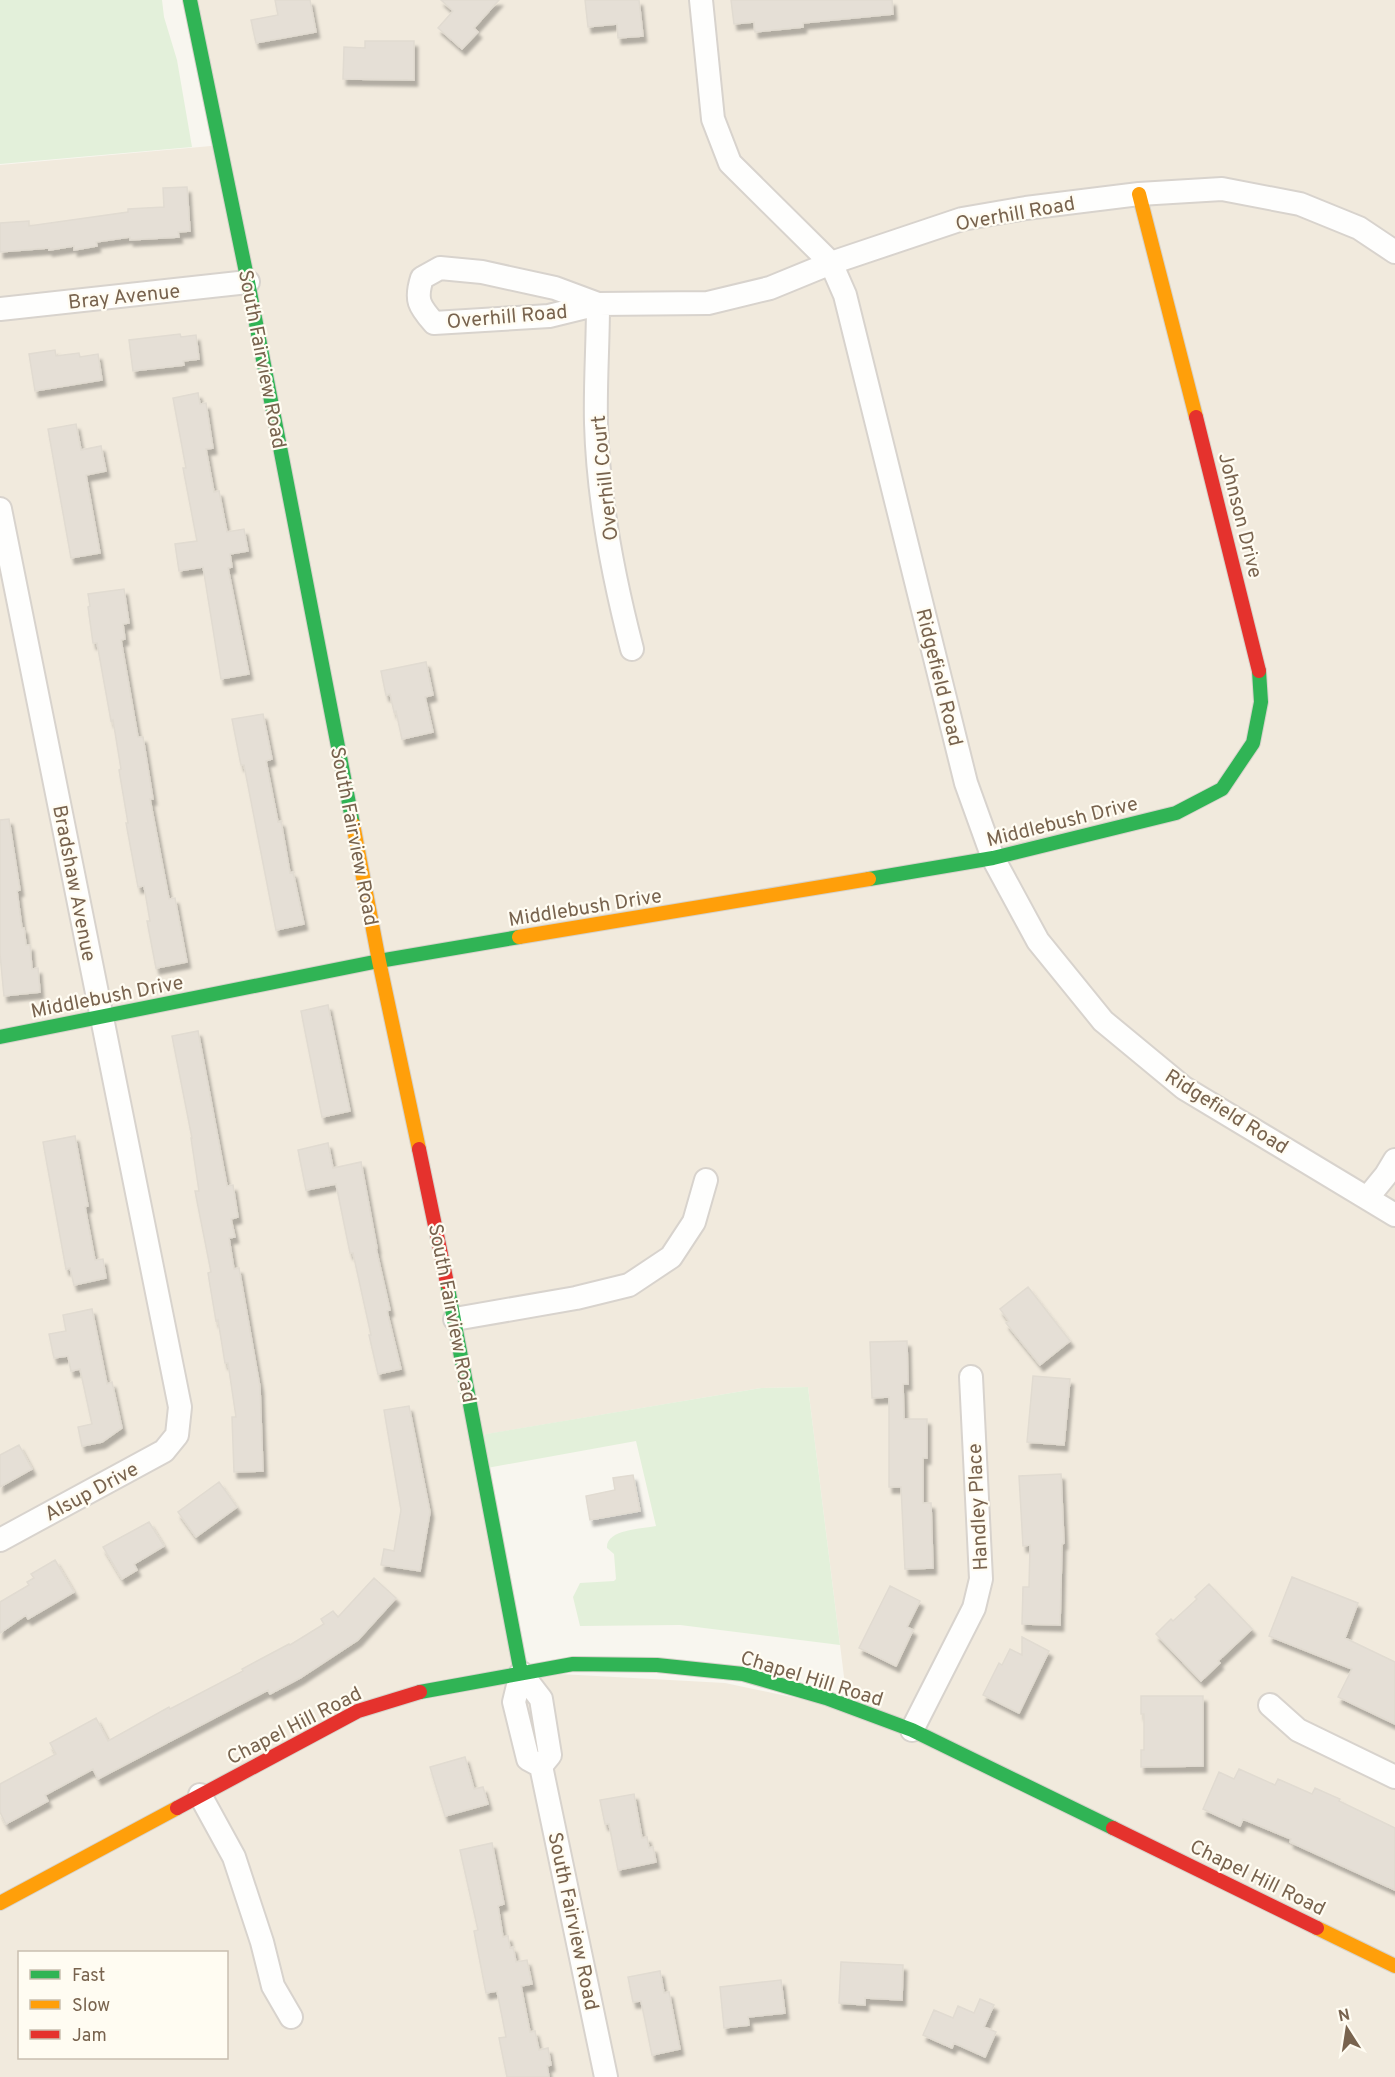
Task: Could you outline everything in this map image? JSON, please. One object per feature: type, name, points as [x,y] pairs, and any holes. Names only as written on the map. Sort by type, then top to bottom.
[{"type":"street","name":"South Fairview Road","points":[[190,0],[248,282],[379,961],[455,1319],[521,1673],[541,1699],[550,1755],[541,1766],[606,2077]]},
{"type":"street","name":"Ridgefield Road","points":[[701,0],[713,119],[730,163],[831,263],[845,295],[966,783],[993,858],[1038,941],[1103,1021],[1184,1088],[1395,1215]]},
{"type":"street","name":"Overhill Road","points":[[598,304],[555,288],[482,272],[440,268],[422,278],[417,293],[421,309],[434,322],[549,315],[598,304],[708,303],[770,288],[831,263],[962,219],[1026,208],[1139,194],[1222,189],[1300,204],[1359,228],[1395,252]]},
{"type":"street","name":"Johnson Drive","points":[[1139,194],[1258,662],[1261,702],[1253,743],[1222,789],[1176,813]]},
{"type":"street","name":"Bray Avenue","points":[[0,309],[248,282]]},
{"type":"street","name":"Overhill Court","points":[[598,304],[596,424],[602,496],[621,607],[633,649]]},
{"type":"street","name":"Bradshaw Avenue","points":[[0,509],[180,1407],[177,1435]]},
{"type":"street","name":"Middlebush Drive","points":[[0,1037],[379,961],[993,858],[1176,813]]},
{"type":"street","points":[[1368,1197],[1386,1176],[1395,1160]]},
{"type":"street","points":[[455,1319],[576,1298],[629,1286],[671,1257],[694,1222],[706,1180]]},
{"type":"street","name":"Handley Place","points":[[912,1730],[974,1608],[981,1579],[971,1377]]},
{"type":"street","name":"Alsup Drive","points":[[0,1540],[164,1451],[177,1435]]},
{"type":"street","name":"Chapel Hill Road","points":[[0,1903],[358,1712],[423,1691],[573,1664],[657,1665],[743,1674],[826,1698],[912,1730],[1395,1966]]},
{"type":"street","points":[[1270,1705],[1298,1730],[1395,1777]]},
{"type":"street","points":[[200,1795],[234,1857],[262,1942],[273,1986],[291,2017]]},
{"type":"shaded area","points":[[194,0],[1395,0],[1395,2077],[0,2077],[0,165],[222,145]],"holes":[[[808,1387],[848,1709],[725,1683],[523,1672],[481,1435],[761,1388]]]},
{"type":"green space","points":[[0,0],[162,0],[164,17],[177,60],[192,147],[0,164]]},
{"type":"green space","points":[[808,1387],[840,1645],[680,1625],[580,1626],[573,1597],[580,1583],[616,1579],[614,1554],[607,1548],[608,1542],[618,1533],[656,1526],[636,1441],[487,1468],[480,1435],[761,1388]]},
{"type":"building","points":[[275,0],[310,0],[316,32],[256,43],[251,20],[278,15]]},
{"type":"building","points":[[441,0],[499,0],[474,28],[478,32],[462,49],[438,28],[453,11]]},
{"type":"building","points":[[585,0],[639,0],[643,36],[618,38],[617,24],[588,27]]},
{"type":"building","points":[[731,0],[892,0],[893,14],[803,23],[803,27],[755,32],[754,22],[734,24]]},
{"type":"building","points":[[365,41],[414,41],[414,80],[343,79],[344,47],[365,48]]},
{"type":"building","points":[[187,187],[190,231],[178,232],[179,237],[130,240],[130,237],[96,242],[97,246],[74,250],[74,246],[49,250],[49,248],[0,252],[0,223],[29,221],[29,226],[128,212],[128,209],[164,207],[163,188]]},
{"type":"building","points":[[180,334],[181,337],[196,335],[199,359],[183,361],[184,365],[133,371],[129,340]]},
{"type":"building","points":[[55,350],[56,356],[79,353],[80,357],[98,354],[102,380],[35,391],[29,354]]},
{"type":"building","points":[[198,393],[200,404],[206,403],[213,448],[206,449],[214,492],[219,491],[227,532],[244,529],[248,551],[230,554],[232,567],[228,568],[249,674],[221,679],[203,567],[179,571],[175,544],[197,541],[173,398]]},
{"type":"building","points":[[76,424],[81,450],[101,446],[106,471],[86,475],[100,553],[71,558],[48,429]]},
{"type":"building","points":[[124,589],[129,623],[123,624],[125,639],[121,640],[138,737],[143,737],[153,799],[150,799],[169,899],[175,898],[187,962],[156,968],[147,921],[150,921],[144,886],[138,887],[126,823],[128,823],[113,720],[111,721],[97,643],[93,643],[88,607],[90,606],[88,594]]},
{"type":"building","points":[[426,662],[433,695],[425,697],[433,732],[402,739],[396,711],[394,712],[390,694],[386,695],[381,671]]},
{"type":"building","points":[[263,714],[272,759],[266,761],[278,822],[281,821],[290,873],[293,872],[304,924],[276,930],[244,765],[241,765],[232,719]]},
{"type":"building","points":[[9,819],[20,890],[17,891],[22,928],[24,928],[26,945],[30,945],[32,969],[38,968],[40,992],[4,996],[0,954],[0,820]]},
{"type":"building","points":[[328,1005],[350,1111],[322,1117],[301,1011]]},
{"type":"building","points":[[198,1031],[227,1186],[233,1185],[238,1217],[231,1219],[235,1237],[229,1238],[234,1269],[239,1268],[260,1387],[263,1471],[234,1472],[232,1417],[236,1417],[228,1363],[225,1363],[218,1320],[216,1321],[208,1273],[211,1272],[195,1191],[199,1191],[192,1138],[172,1036]]},
{"type":"building","points":[[75,1136],[95,1260],[103,1259],[106,1278],[74,1285],[70,1268],[66,1269],[43,1142]]},
{"type":"building","points":[[328,1143],[333,1168],[361,1162],[376,1248],[390,1310],[387,1311],[401,1369],[378,1374],[336,1184],[306,1190],[298,1150]]},
{"type":"building","points":[[1028,1287],[1070,1341],[1040,1365],[1006,1323],[1009,1321],[1000,1309]]},
{"type":"building","points":[[92,1309],[107,1384],[112,1382],[122,1428],[102,1442],[82,1446],[78,1427],[92,1424],[80,1369],[71,1371],[68,1356],[54,1358],[49,1334],[66,1331],[63,1315]]},
{"type":"building","points":[[907,1341],[908,1384],[903,1384],[904,1419],[927,1419],[927,1458],[923,1458],[923,1503],[931,1503],[933,1568],[905,1569],[901,1487],[889,1487],[889,1397],[872,1398],[870,1342]]},
{"type":"building","points":[[1033,1376],[1070,1379],[1064,1445],[1027,1442]]},
{"type":"building","points":[[409,1406],[430,1512],[420,1571],[381,1565],[384,1549],[394,1551],[401,1510],[384,1410]]},
{"type":"building","points":[[19,1445],[32,1469],[0,1487],[0,1455]]},
{"type":"building","points":[[1061,1474],[1064,1543],[1062,1544],[1060,1625],[1022,1624],[1023,1587],[1029,1587],[1030,1545],[1023,1546],[1019,1476]]},
{"type":"building","points":[[633,1475],[640,1511],[590,1520],[586,1496],[615,1490],[613,1478]]},
{"type":"building","points":[[219,1482],[237,1507],[196,1537],[178,1512]]},
{"type":"building","points":[[149,1522],[164,1546],[134,1564],[137,1570],[122,1579],[103,1547]]},
{"type":"building","points":[[55,1560],[74,1592],[28,1619],[26,1615],[0,1633],[0,1602],[29,1585],[27,1582],[34,1578],[31,1574]]},
{"type":"building","points":[[1292,1577],[1358,1603],[1345,1638],[1395,1662],[1395,1724],[1338,1697],[1352,1669],[1269,1636]]},
{"type":"building","points":[[374,1578],[396,1598],[358,1640],[300,1678],[270,1694],[268,1690],[98,1779],[93,1769],[45,1795],[48,1801],[6,1824],[0,1812],[0,1784],[56,1754],[50,1743],[96,1718],[108,1741],[290,1645],[324,1624],[321,1619],[333,1611],[338,1617]]},
{"type":"building","points":[[1209,1584],[1252,1629],[1218,1661],[1220,1663],[1201,1681],[1156,1634],[1197,1599],[1195,1597]]},
{"type":"building","points":[[890,1586],[920,1601],[907,1627],[913,1630],[896,1666],[859,1648]]},
{"type":"building","points":[[1022,1637],[1049,1651],[1019,1713],[983,1695],[999,1663],[1002,1665],[1010,1649],[1022,1655]]},
{"type":"building","points":[[1141,1696],[1203,1696],[1203,1766],[1141,1767],[1141,1750],[1144,1750],[1144,1714],[1141,1714]]},
{"type":"building","points":[[465,1757],[474,1789],[483,1787],[488,1804],[445,1816],[430,1767]]},
{"type":"building","points":[[1239,1769],[1275,1785],[1278,1779],[1312,1794],[1315,1788],[1395,1828],[1395,1890],[1290,1842],[1291,1839],[1243,1819],[1240,1826],[1203,1809],[1219,1772],[1234,1779]]},
{"type":"building","points":[[634,1794],[642,1838],[647,1837],[649,1848],[653,1847],[656,1862],[618,1870],[609,1824],[605,1824],[600,1800]]},
{"type":"building","points":[[492,1843],[504,1904],[498,1906],[503,1937],[508,1936],[516,1962],[527,1960],[532,1984],[521,1986],[530,2032],[535,2031],[539,2050],[548,2048],[551,2065],[547,2066],[549,2077],[507,2077],[499,2038],[506,2037],[497,1991],[486,1993],[474,1931],[478,1930],[460,1850]]},
{"type":"building","points":[[841,1962],[903,1965],[902,2000],[865,1998],[865,2005],[839,2003]]},
{"type":"building","points":[[660,1971],[664,1993],[669,1992],[680,2049],[652,2055],[641,2001],[633,2002],[628,1977]]},
{"type":"building","points":[[781,1980],[785,2013],[748,2017],[749,2025],[724,2028],[720,1987]]},
{"type":"building","points":[[980,1999],[994,2005],[984,2027],[996,2032],[985,2057],[954,2043],[952,2048],[923,2035],[934,2010],[953,2018],[958,2006],[974,2013]]},
{"type":"traffic: fast","points":[[190,0],[248,282],[353,824]]},
{"type":"traffic: fast","points":[[869,879],[993,858],[1176,813],[1222,789],[1253,743],[1261,702],[1259,671]]},
{"type":"traffic: fast","points":[[0,1037],[379,961],[519,937]]},
{"type":"traffic: fast","points":[[447,1283],[521,1673]]},
{"type":"traffic: fast","points":[[420,1692],[573,1664],[657,1665],[743,1674],[826,1698],[912,1730],[1113,1828]]},
{"type":"traffic: slow","points":[[1139,194],[1196,417]]},
{"type":"traffic: slow","points":[[353,824],[419,1149]]},
{"type":"traffic: slow","points":[[519,937],[869,879]]},
{"type":"traffic: slow","points":[[0,1903],[177,1808]]},
{"type":"traffic: slow","points":[[1317,1928],[1395,1966]]},
{"type":"traffic: jam","points":[[1196,417],[1259,671]]},
{"type":"traffic: jam","points":[[419,1149],[447,1283]]},
{"type":"traffic: jam","points":[[177,1808],[358,1711],[420,1692]]},
{"type":"traffic: jam","points":[[1113,1828],[1317,1928]]}]
